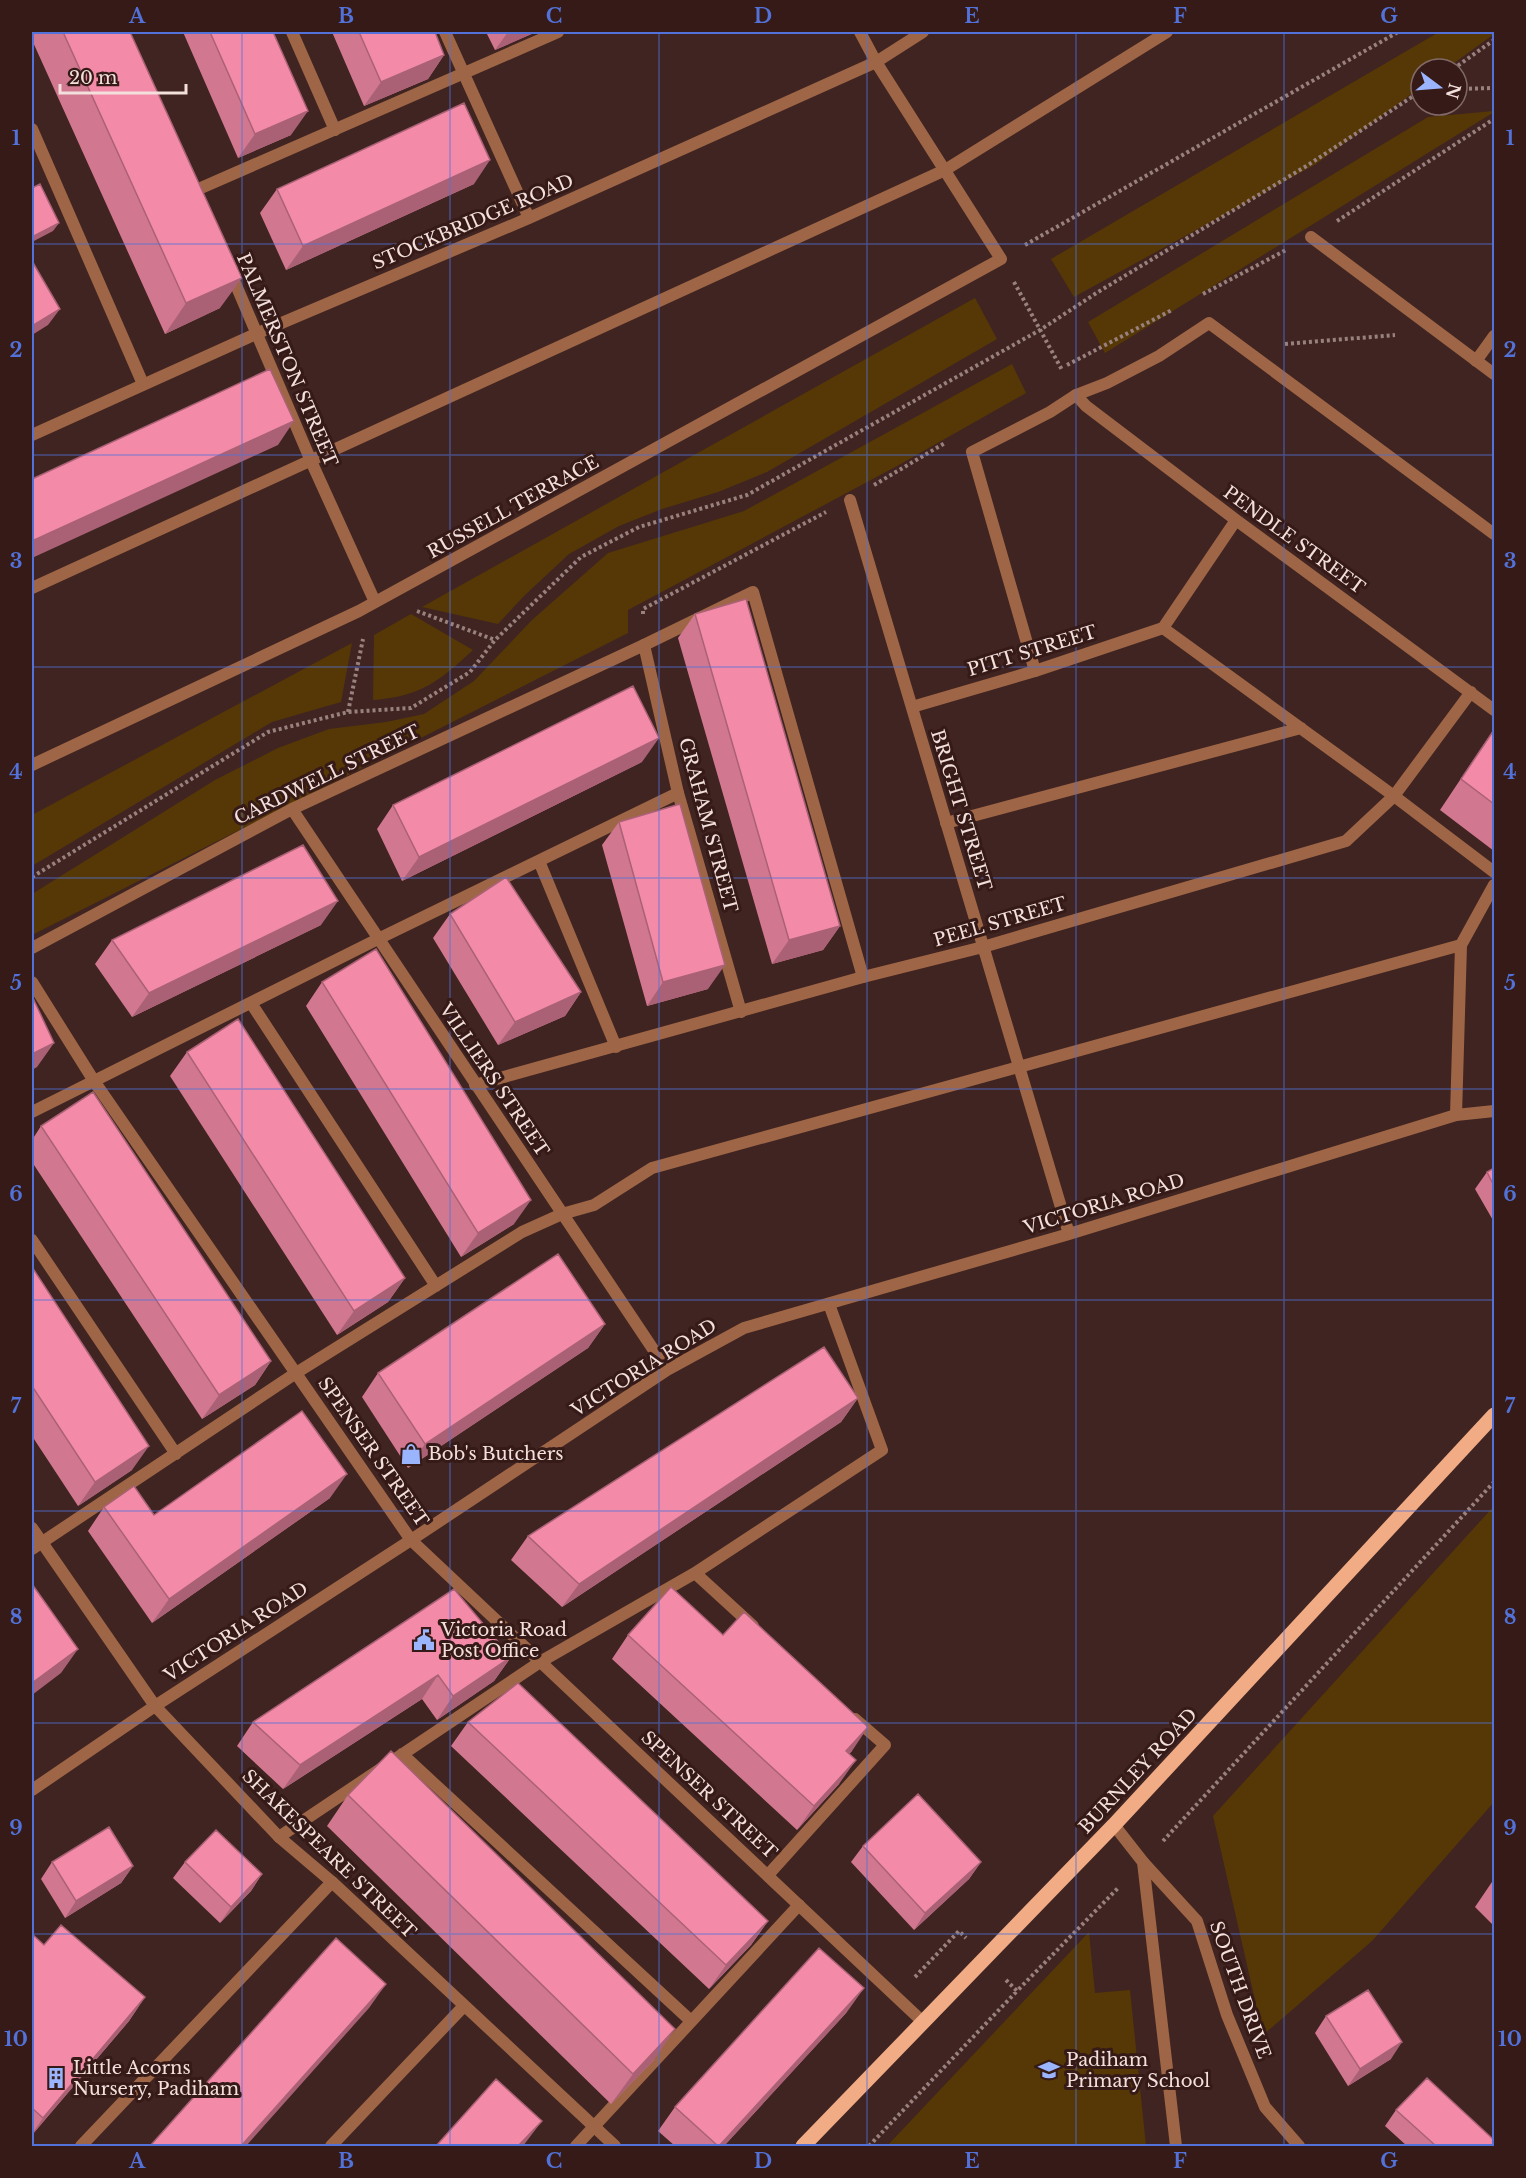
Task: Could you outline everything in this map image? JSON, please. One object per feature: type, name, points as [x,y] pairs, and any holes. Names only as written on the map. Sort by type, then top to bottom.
[{"type":"main road","name":"BURNLEY ROAD","points":[[803,2146],[922,2022],[987,1959],[1114,1825],[1494,1415]]},
{"type":"street","points":[[292,32],[335,130]]},
{"type":"street","points":[[445,32],[529,218]]},
{"type":"street","points":[[194,191],[558,32]]},
{"type":"street","points":[[860,32],[876,62],[1001,259]]},
{"type":"street","name":"STOCKBRIDGE ROAD","points":[[32,435],[258,333],[529,218],[876,62],[923,32]]},
{"type":"street","points":[[32,588],[945,170],[1167,32]]},
{"type":"street","points":[[32,129],[143,384]]},
{"type":"street","points":[[1311,237],[1494,374]]},
{"type":"street","name":"PALMERSTON STREET","points":[[224,257],[311,461],[375,602]]},
{"type":"street","name":"RUSSELL TERRACE","points":[[32,762],[358,612],[1001,259]]},
{"type":"street","points":[[1035,671],[972,452],[1050,412],[1076,395],[1107,383],[1159,356],[1209,323],[1494,534]]},
{"type":"street","points":[[1476,360],[1494,336]]},
{"type":"street","name":"PENDLE STREET","points":[[1076,395],[1086,406],[1236,520],[1494,710]]},
{"type":"street","name":"BRIGHT STREET","points":[[849,500],[1069,1234]]},
{"type":"street","points":[[1236,520],[1162,628],[1394,796],[1494,872]]},
{"type":"street","name":"CARDWELL STREET","points":[[32,948],[292,809],[753,592],[863,977]]},
{"type":"street","name":"PITT STREET","points":[[912,707],[1035,671],[1162,628]]},
{"type":"street","name":"GRAHAM STREET","points":[[644,645],[678,793],[741,1012]]},
{"type":"street","name":"PEEL STREET","points":[[475,1085],[863,977],[983,947],[1346,841],[1394,796],[1471,692]]},
{"type":"street","points":[[946,823],[1301,728]]},
{"type":"street","points":[[32,1112],[378,939],[678,793]]},
{"type":"street","name":"VILLIERS STREET","points":[[292,809],[667,1370]]},
{"type":"street","points":[[539,861],[616,1047]]},
{"type":"street","points":[[1456,1115],[1461,945],[1494,885]]},
{"type":"street","points":[[36,1545],[296,1373],[522,1232],[562,1214],[594,1205],[652,1168],[1461,945]]},
{"type":"street","name":"SPENSER STREET","points":[[32,982],[94,1081],[411,1540],[922,2022]]},
{"type":"street","points":[[251,1003],[436,1286]]},
{"type":"street","name":"VICTORIA ROAD","points":[[32,1790],[155,1706],[667,1370],[744,1328],[1069,1234],[1456,1115],[1494,1111]]},
{"type":"street","points":[[32,1240],[176,1454]]},
{"type":"street","points":[[279,1837],[540,1662],[695,1573],[882,1450],[829,1304]]},
{"type":"street","name":"SHAKESPEARE STREET","points":[[32,1528],[36,1545],[155,1706],[279,1837],[332,1882],[615,2146]]},
{"type":"street","points":[[695,1573],[764,1636]]},
{"type":"street","points":[[768,1875],[885,1746],[850,1714]]},
{"type":"street","points":[[402,1754],[691,2021]]},
{"type":"street","name":"SOUTH DRIVE","points":[[1114,1825],[1143,1862],[1197,1921],[1227,2015],[1264,2108],[1299,2146]]},
{"type":"street","points":[[1143,1862],[1176,2146]]},
{"type":"street","points":[[81,2146],[332,1882]]},
{"type":"street","points":[[576,2146],[799,1905]]},
{"type":"street","points":[[331,2146],[464,2007]]},
{"type":"path","points":[[1076,395],[1001,259],[1398,32]]},
{"type":"path","points":[[1469,58],[1494,40]]},
{"type":"path","points":[[1469,89],[1494,88]]},
{"type":"path","points":[[32,877],[268,732],[348,712],[411,708],[470,672],[495,640],[581,557],[639,527],[747,495],[1040,330],[1098,292],[1308,165],[1409,99]]},
{"type":"path","points":[[1311,237],[1494,119]]},
{"type":"path","points":[[1243,348],[1437,332]]},
{"type":"path","points":[[401,589],[417,611],[495,640]]},
{"type":"path","points":[[348,712],[364,642],[358,612]]},
{"type":"path","points":[[869,2146],[1017,1991]]},
{"type":"shaded area","points":[[1439,32],[1494,32],[1462,57],[1409,57],[1409,96],[1316,164],[1074,297],[1051,259]]},
{"type":"shaded area","points":[[1494,111],[1105,353],[1088,322],[1428,117],[1469,117],[1469,113]]},
{"type":"shaded area","points":[[975,298],[997,339],[767,472],[718,492],[662,509],[619,526],[569,554],[498,624],[422,607]]},
{"type":"shaded area","points":[[1012,364],[1026,393],[897,466],[628,610],[628,633],[32,935],[32,894],[215,780],[278,748],[329,729],[386,722],[424,714],[474,681],[532,620],[608,553],[744,511]]},
{"type":"shaded area","points":[[411,614],[473,650],[450,671],[417,691],[373,700],[374,635]]},
{"type":"shaded area","points":[[352,643],[341,702],[272,722],[32,866],[32,815]]},
{"type":"shaded area","points":[[1494,1506],[1494,1802],[1372,1941],[1263,2035],[1213,1816]]},
{"type":"shaded area","name":"Padiham Primary School","points":[[1089,1932],[1095,1993],[1130,1990],[1146,2146],[887,2146]]},
{"type":"building","points":[[63,32],[130,32],[242,278],[186,303]]},
{"type":"building","points":[[210,32],[273,32],[308,111],[255,134]]},
{"type":"building","points":[[359,32],[435,32],[444,55],[381,82]]},
{"type":"building","points":[[464,103],[490,160],[303,246],[277,189]]},
{"type":"building","points":[[40,184],[59,223],[32,237],[32,188]]},
{"type":"building","points":[[32,261],[60,309],[32,326]]},
{"type":"building","points":[[270,369],[294,421],[32,541],[32,479]]},
{"type":"building","points":[[746,599],[840,926],[789,940],[695,614]]},
{"type":"building","points":[[633,686],[659,738],[419,857],[393,805]]},
{"type":"building","points":[[1494,730],[1494,804],[1461,779]]},
{"type":"building","points":[[680,804],[725,965],[663,982],[619,822]]},
{"type":"building","points":[[303,845],[338,901],[149,993],[112,940]]},
{"type":"building","points":[[506,877],[581,992],[515,1022],[450,914]]},
{"type":"building","points":[[376,949],[531,1200],[478,1233],[322,982]]},
{"type":"building","points":[[32,996],[54,1043],[32,1054]]},
{"type":"building","points":[[238,1019],[405,1278],[354,1311],[187,1052]]},
{"type":"building","points":[[93,1092],[271,1361],[219,1395],[41,1126]]},
{"type":"building","points":[[1494,1168],[1494,1186],[1487,1172]]},
{"type":"building","points":[[558,1254],[605,1324],[425,1444],[378,1373]]},
{"type":"building","points":[[32,1267],[149,1446],[95,1482],[32,1386]]},
{"type":"building","points":[[824,1347],[858,1398],[579,1584],[528,1536]]},
{"type":"building","points":[[302,1411],[347,1474],[169,1599],[104,1507],[134,1486],[154,1515]]},
{"type":"building","points":[[32,1584],[78,1649],[32,1683]]},
{"type":"building","points":[[671,1587],[723,1635],[744,1612],[868,1727],[846,1751],[856,1760],[814,1806],[628,1635]]},
{"type":"building","points":[[454,1589],[511,1657],[453,1696],[438,1675],[300,1765],[253,1722]]},
{"type":"building","points":[[518,1683],[768,1921],[726,1965],[468,1722]]},
{"type":"building","points":[[391,1751],[675,2029],[633,2074],[348,1795]]},
{"type":"building","points":[[918,1794],[981,1862],[925,1913],[863,1846]]},
{"type":"building","points":[[109,1827],[133,1866],[76,1901],[52,1862]]},
{"type":"building","points":[[216,1830],[262,1874],[231,1907],[185,1862]]},
{"type":"building","name":"Little Acorns Nursery, Padiham","points":[[61,1925],[145,1997],[43,2118],[32,2108],[32,1934],[44,1945]]},
{"type":"building","points":[[336,1938],[386,1984],[241,2146],[150,2146]]},
{"type":"building","points":[[819,1948],[864,1988],[718,2146],[675,2107]]},
{"type":"building","points":[[1368,1990],[1402,2042],[1360,2069],[1326,2016]]},
{"type":"building","points":[[1427,2078],[1494,2140],[1491,2146],[1436,2146],[1396,2110]]},
{"type":"building","points":[[496,2079],[542,2121],[518,2146],[436,2146]]},
{"type":"place","name":"Bob's Butchers","points":[[411,1454]]},
{"type":"place","name":"Victoria Road Post Office","points":[[424,1640]]},
{"type":"place","name":"Padiham Primary School","points":[[1049,2070]]},
{"type":"place","name":"Little Acorns Nursery, Padiham","points":[[56,2078]]}]
